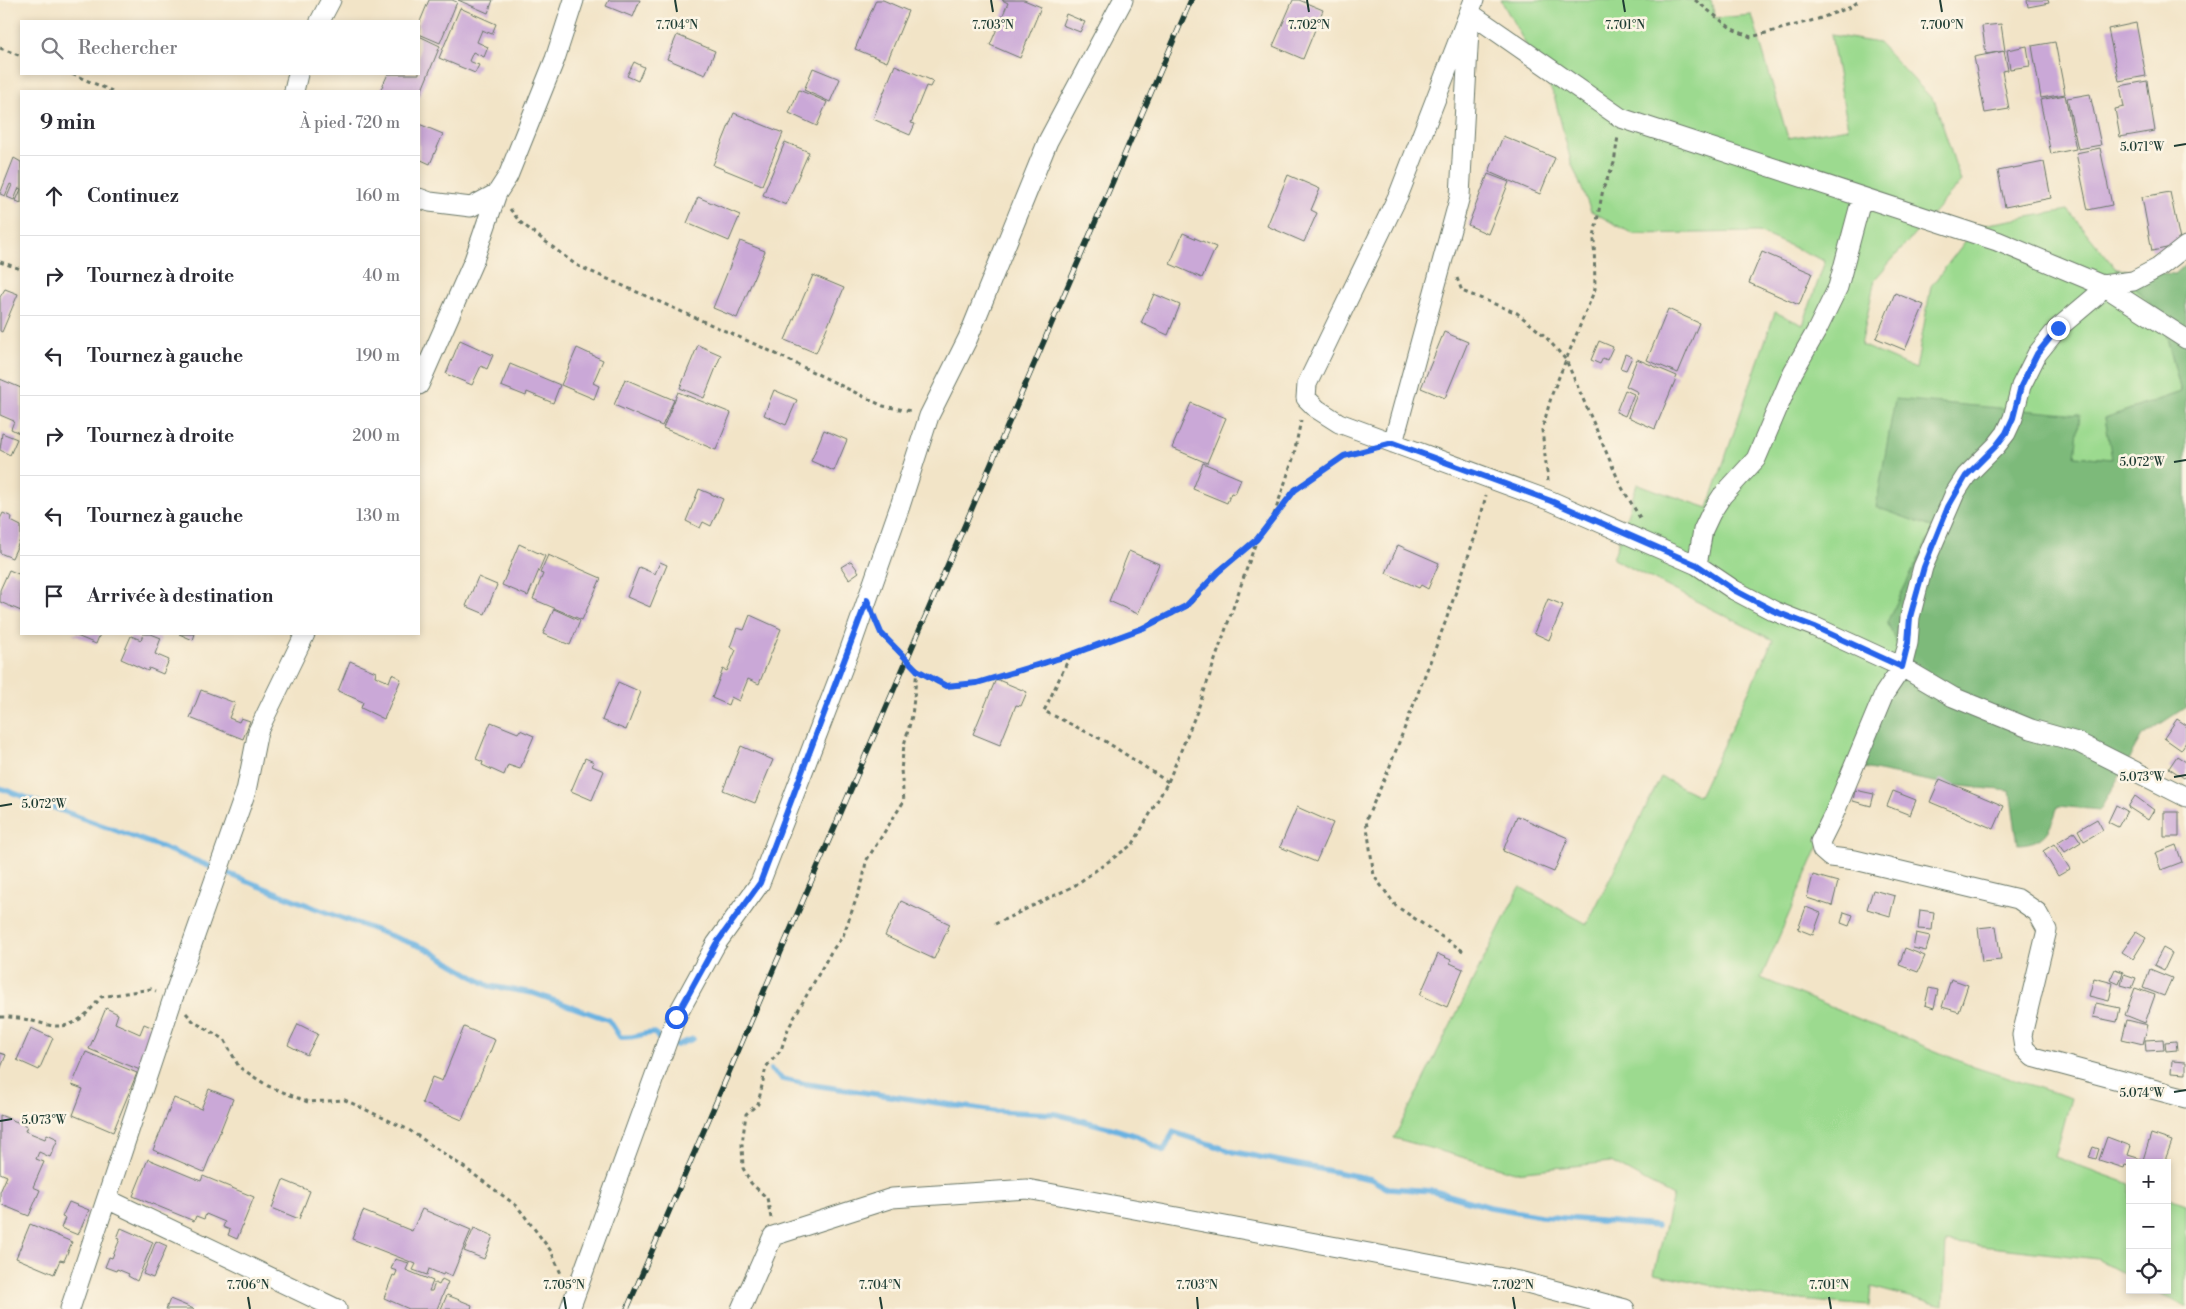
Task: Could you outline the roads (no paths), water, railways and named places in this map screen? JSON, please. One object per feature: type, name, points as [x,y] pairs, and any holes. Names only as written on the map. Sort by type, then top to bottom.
[{"type":"street","points":[[321,20],[331,0]]},
{"type":"street","points":[[420,383],[474,260],[497,193],[512,167],[555,59],[574,0]]},
{"type":"street","points":[[572,1306],[676,1017],[716,944],[760,883],[867,600],[929,416],[968,338],[1048,141],[1124,0]]},
{"type":"street","points":[[1472,7],[1621,118],[1997,242],[2102,285],[2186,339]]},
{"type":"street","points":[[1472,7],[1399,194],[1307,384],[1306,398],[1317,409],[1339,423],[1551,501],[1697,565],[1734,590],[1774,611],[1815,627],[1902,667],[1953,697],[2031,729],[2077,742],[2186,797]]},
{"type":"street","points":[[1393,443],[1460,196],[1472,7]]},
{"type":"street","points":[[294,90],[298,75]]},
{"type":"street","points":[[420,198],[430,202],[471,207],[497,193]]},
{"type":"street","points":[[1697,565],[1703,530],[1711,513],[1722,496],[1756,459],[1793,372],[1838,288],[1862,197]]},
{"type":"street","points":[[2102,285],[2133,281],[2158,268],[2186,246]]},
{"type":"street","points":[[2102,285],[2096,296],[2058,328],[2037,354],[2021,386],[2013,418],[2006,433],[1996,446],[1966,476],[1955,493],[1924,567],[1910,617],[1908,643],[1902,667],[1884,694],[1834,814],[1820,842],[1822,850],[1830,857],[1854,860],[2008,896],[2024,903],[2037,912],[2047,930],[2022,1035],[2024,1048],[2033,1057],[2186,1098]]},
{"type":"street","points":[[70,1309],[173,998],[246,791],[258,731],[305,635]]},
{"type":"street","points":[[741,1309],[773,1236],[892,1198],[1027,1189],[1519,1280],[1625,1309]]},
{"type":"street","points":[[107,1199],[337,1309]]},
{"type":"waterway","points":[[0,788],[161,847],[315,908],[427,949],[489,986],[533,993],[609,1020],[620,1037],[655,1033],[663,1045],[677,1045],[693,1039]]},
{"type":"waterway","points":[[771,1070],[782,1079],[806,1084],[994,1111],[1056,1114],[1137,1136],[1164,1151],[1173,1132],[1234,1152],[1371,1179],[1387,1188],[1434,1191],[1490,1207],[1541,1216],[1657,1226]]},
{"type":"railway","points":[[627,1309],[1191,0]]}]
